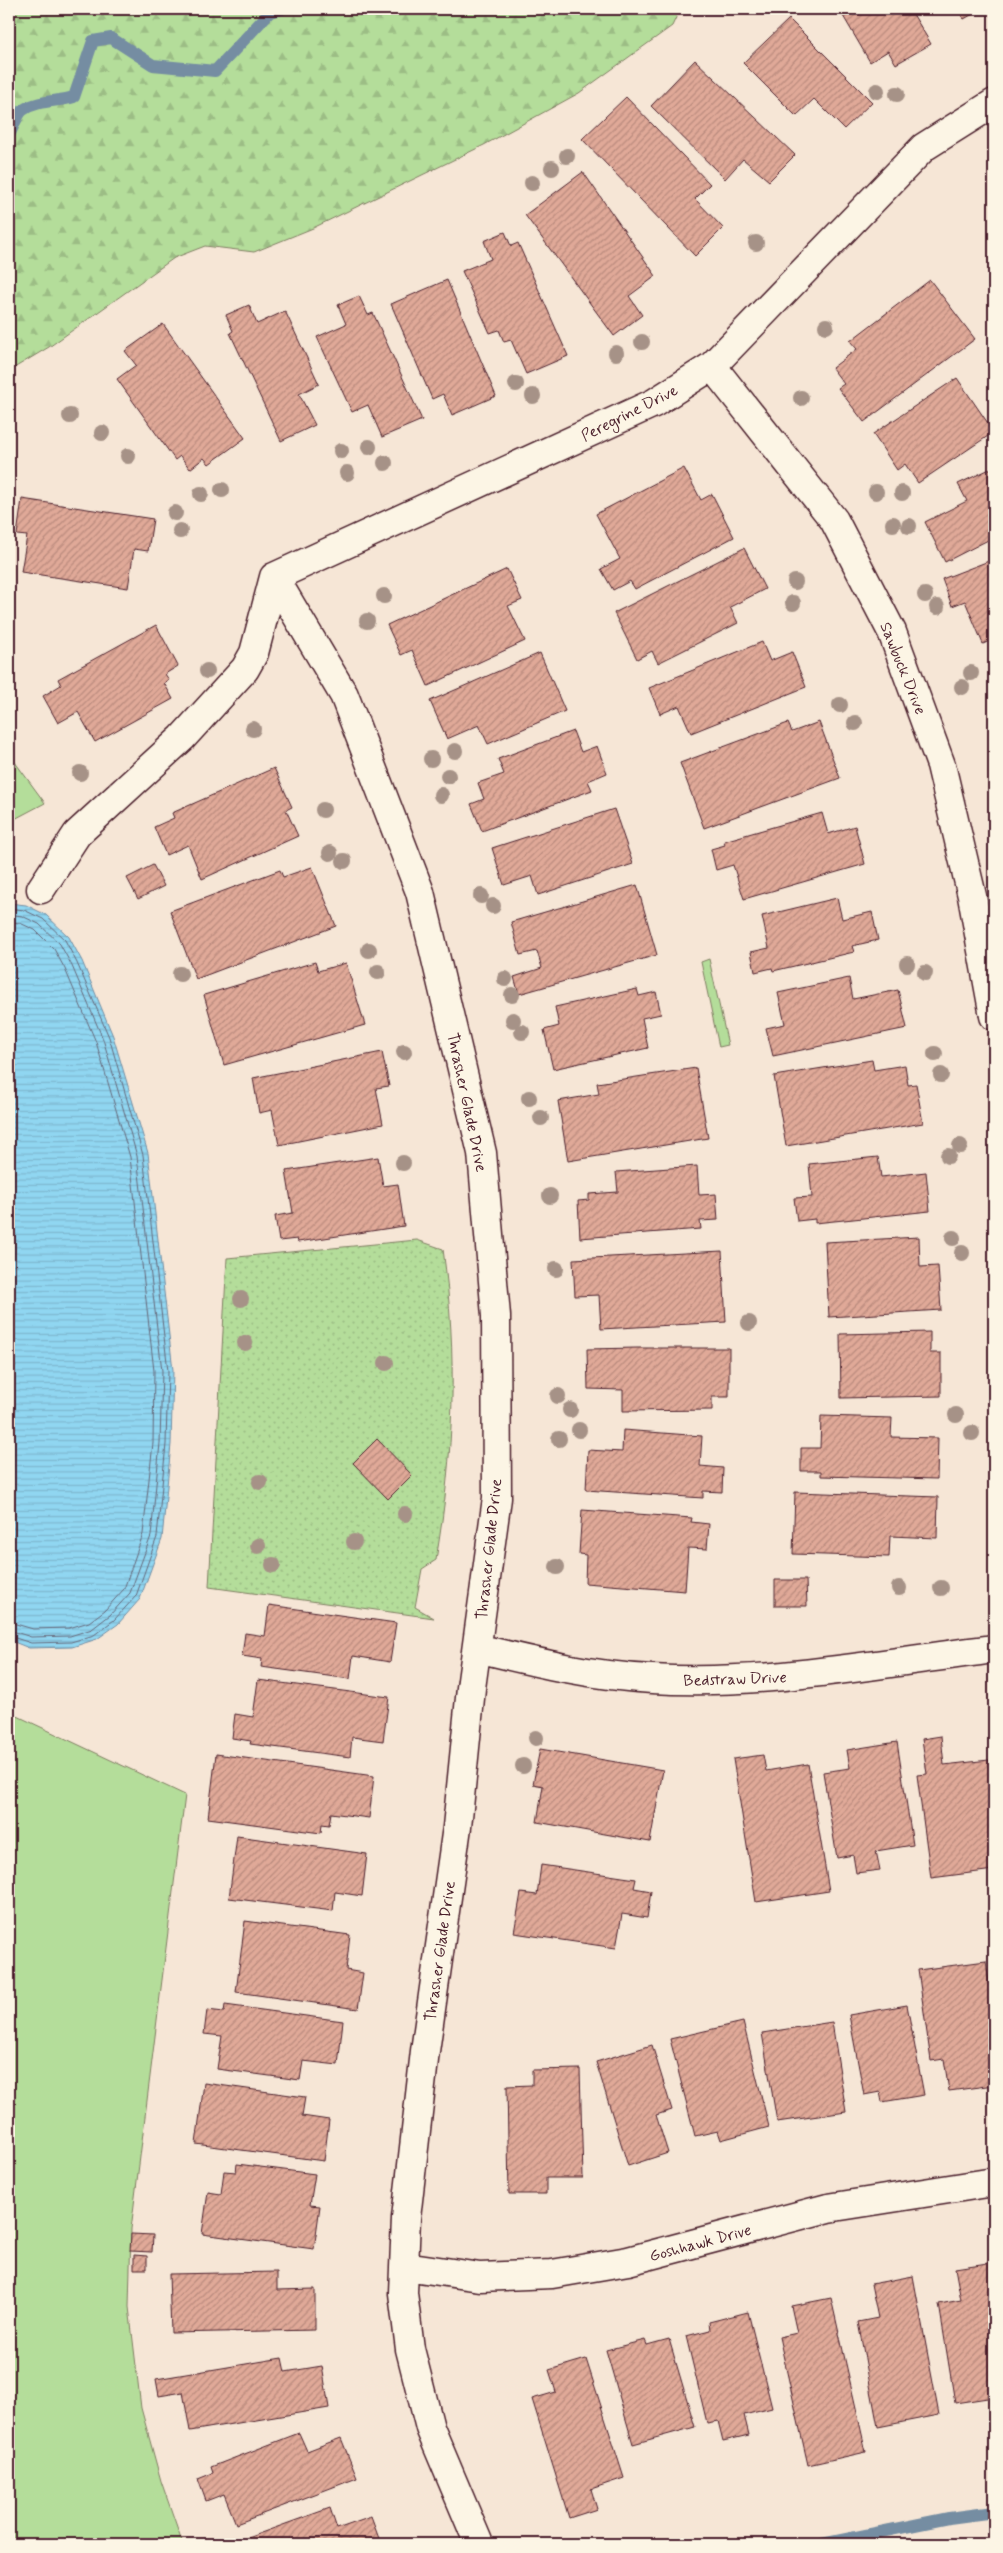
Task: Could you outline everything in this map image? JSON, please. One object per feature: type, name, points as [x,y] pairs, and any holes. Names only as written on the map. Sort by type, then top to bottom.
[{"type":"street","name":"Peregrine Drive","points":[[274,577],[654,403],[712,366],[924,147],[994,103]]},
{"type":"street","name":"Sawbuck Drive","points":[[712,366],[834,520],[892,632],[942,765],[972,896],[994,1016]]},
{"type":"street","points":[[42,889],[77,834],[182,738],[245,669],[254,653],[274,577]]},
{"type":"street","name":"Thrasher Glade Drive","points":[[274,577],[344,695],[420,892],[482,1153],[496,1316],[497,1498],[477,1648],[457,1827],[425,2051],[406,2218],[403,2293],[410,2349],[430,2428],[479,2544]]},
{"type":"street","name":"Bedstraw Drive","points":[[477,1648],[554,1667],[652,1679],[764,1679],[868,1668],[994,1649]]},
{"type":"street","name":"Goshhawk Drive","points":[[404,2266],[480,2277],[552,2274],[628,2261],[828,2208],[994,2182]]},
{"type":"green space","points":[[9,9],[680,9],[672,26],[579,93],[484,145],[313,228],[254,252],[205,246],[174,258],[49,347],[9,371]]},
{"type":"green space","points":[[9,754],[45,803],[9,822]]},
{"type":"green space","points":[[709,959],[728,1045],[719,1047],[701,962]]},
{"type":"green space","points":[[417,1240],[443,1249],[451,1328],[452,1404],[447,1481],[442,1520],[436,1560],[422,1569],[415,1607],[434,1618],[209,1587],[227,1258]]},
{"type":"green space","points":[[9,1712],[185,1795],[131,2229],[129,2307],[141,2408],[161,2481],[183,2544],[9,2544]]},
{"type":"water","points":[[9,903],[26,905],[46,915],[69,937],[82,961],[113,1036],[148,1153],[173,1370],[171,1444],[162,1539],[140,1599],[118,1624],[97,1639],[72,1647],[29,1648],[9,1640]]},
{"type":"building","points":[[839,9],[910,9],[931,44],[896,64],[888,51],[870,62]]},
{"type":"building","points":[[957,9],[982,9],[964,19]]},
{"type":"building","points":[[789,19],[872,102],[844,129],[814,99],[796,116],[743,63]]},
{"type":"building","points":[[695,60],[795,155],[769,181],[743,159],[725,179],[651,106]]},
{"type":"building","points":[[626,97],[710,184],[695,199],[723,228],[695,256],[582,139]]},
{"type":"building","points":[[583,172],[656,276],[629,296],[642,315],[614,336],[525,215]]},
{"type":"building","points":[[505,232],[511,246],[518,243],[568,356],[526,374],[511,340],[504,342],[499,330],[490,333],[462,271],[491,259],[484,241]]},
{"type":"building","points":[[447,280],[496,396],[452,415],[443,394],[432,399],[391,304]]},
{"type":"building","points":[[930,280],[975,339],[864,422],[838,388],[844,384],[832,368],[857,349],[850,341]]},
{"type":"building","points":[[359,296],[368,315],[373,313],[422,420],[382,437],[368,405],[352,412],[317,337],[346,324],[338,305]]},
{"type":"building","points":[[249,305],[257,324],[285,311],[319,384],[299,394],[315,425],[281,441],[230,333],[233,331],[226,315]]},
{"type":"building","points":[[163,324],[245,438],[209,464],[204,458],[190,469],[180,456],[175,460],[117,379],[136,365],[125,351]]},
{"type":"building","points":[[957,378],[994,432],[918,483],[905,464],[897,470],[873,434]]},
{"type":"building","points":[[994,467],[994,537],[945,562],[925,522],[967,501],[958,484]]},
{"type":"building","points":[[684,468],[701,500],[712,494],[734,537],[635,589],[630,581],[613,590],[601,569],[620,559],[596,514]]},
{"type":"building","points":[[22,499],[153,519],[148,551],[134,549],[128,588],[21,572],[27,536],[17,535]]},
{"type":"building","points":[[744,548],[765,589],[730,607],[738,623],[658,663],[652,651],[637,659],[614,613]]},
{"type":"building","points":[[994,559],[994,639],[983,644],[965,601],[952,606],[942,579]]},
{"type":"building","points":[[507,569],[522,600],[508,606],[525,641],[428,686],[412,650],[401,655],[387,625]]},
{"type":"building","points":[[156,625],[178,666],[165,674],[169,680],[164,683],[173,699],[95,742],[78,712],[58,723],[43,696],[61,685],[58,679]]},
{"type":"building","points":[[762,642],[770,661],[792,652],[806,687],[691,733],[679,706],[660,714],[649,688]]},
{"type":"building","points":[[540,653],[565,711],[488,744],[479,725],[447,739],[430,701]]},
{"type":"building","points":[[819,722],[840,778],[704,828],[680,763],[788,723],[792,732]]},
{"type":"building","points":[[573,731],[581,752],[597,746],[607,773],[588,781],[592,790],[482,831],[471,804],[484,799],[478,783],[504,774],[498,759]]},
{"type":"building","points":[[274,768],[292,807],[286,810],[298,836],[202,879],[188,845],[166,855],[154,827],[174,818],[172,813]]},
{"type":"building","points":[[614,809],[633,864],[538,895],[532,876],[504,885],[492,848]]},
{"type":"building","points":[[822,813],[828,834],[855,826],[865,864],[744,899],[733,865],[716,870],[711,849],[725,845],[724,841]]},
{"type":"building","points":[[153,865],[164,886],[138,899],[127,878]]},
{"type":"building","points":[[312,867],[336,926],[196,979],[170,911],[280,870],[283,877]]},
{"type":"building","points":[[637,885],[657,955],[519,994],[514,977],[542,968],[537,951],[520,955],[511,922]]},
{"type":"building","points":[[837,898],[842,919],[872,912],[878,940],[852,946],[854,952],[773,971],[772,968],[755,972],[751,952],[769,948],[762,916]]},
{"type":"building","points":[[315,962],[318,971],[346,963],[365,1025],[224,1065],[204,995]]},
{"type":"building","points":[[849,978],[853,999],[898,990],[907,1028],[773,1056],[766,1028],[785,1024],[778,993]]},
{"type":"building","points":[[637,989],[639,996],[656,992],[661,1014],[642,1018],[648,1048],[553,1069],[544,1030],[559,1026],[555,1007]]},
{"type":"building","points":[[382,1052],[389,1086],[376,1088],[383,1124],[279,1145],[272,1110],[259,1113],[253,1078]]},
{"type":"building","points":[[872,1060],[874,1070],[905,1065],[908,1085],[916,1084],[923,1123],[786,1146],[774,1076]]},
{"type":"building","points":[[696,1068],[708,1138],[568,1161],[558,1101],[599,1094],[597,1083]]},
{"type":"building","points":[[378,1157],[383,1186],[398,1184],[404,1226],[298,1242],[297,1239],[279,1241],[275,1216],[293,1213],[286,1171]]},
{"type":"building","points":[[878,1157],[881,1177],[926,1172],[930,1211],[815,1223],[815,1219],[797,1221],[794,1198],[812,1197],[809,1164]]},
{"type":"building","points":[[697,1166],[699,1195],[716,1194],[718,1220],[700,1221],[701,1229],[580,1238],[578,1201],[589,1200],[589,1194],[618,1192],[616,1172]]},
{"type":"building","points":[[919,1237],[920,1267],[938,1266],[941,1310],[829,1317],[825,1242]]},
{"type":"building","points":[[722,1251],[726,1322],[601,1329],[599,1295],[575,1296],[573,1259]]},
{"type":"building","points":[[930,1332],[930,1353],[941,1353],[941,1396],[841,1398],[840,1334]]},
{"type":"building","points":[[729,1348],[729,1397],[712,1397],[712,1410],[623,1411],[623,1390],[588,1389],[587,1349]]},
{"type":"building","points":[[821,1416],[892,1418],[891,1437],[938,1438],[937,1479],[821,1476],[821,1471],[801,1471],[801,1448],[820,1448]]},
{"type":"building","points":[[623,1430],[702,1436],[700,1466],[723,1468],[722,1492],[703,1491],[703,1498],[586,1490],[588,1450],[622,1452]]},
{"type":"building","points":[[377,1439],[412,1475],[388,1499],[353,1463]]},
{"type":"building","points":[[795,1492],[938,1497],[937,1538],[890,1536],[889,1557],[793,1554]]},
{"type":"building","points":[[582,1510],[692,1518],[691,1522],[709,1524],[707,1549],[688,1548],[685,1591],[585,1583],[586,1555],[579,1554]]},
{"type":"building","points":[[775,1580],[806,1580],[807,1606],[775,1606]]},
{"type":"building","points":[[269,1605],[396,1623],[390,1662],[353,1656],[350,1679],[261,1667],[262,1659],[242,1656],[245,1633],[265,1636]]},
{"type":"building","points":[[258,1680],[389,1697],[383,1741],[352,1737],[350,1757],[250,1744],[251,1741],[232,1738],[235,1714],[253,1717]]},
{"type":"building","points":[[941,1736],[944,1765],[989,1760],[994,1796],[994,1870],[931,1878],[917,1775],[927,1774],[922,1739]]},
{"type":"building","points":[[897,1742],[913,1845],[876,1851],[880,1870],[856,1873],[853,1855],[837,1858],[823,1772],[850,1768],[847,1750]]},
{"type":"building","points":[[540,1749],[663,1770],[650,1842],[537,1822],[543,1786],[533,1784]]},
{"type":"building","points":[[216,1754],[374,1776],[369,1818],[331,1813],[329,1825],[322,1824],[321,1833],[208,1818]]},
{"type":"building","points":[[763,1755],[766,1771],[808,1764],[829,1891],[756,1902],[733,1759]]},
{"type":"building","points":[[237,1836],[367,1854],[362,1896],[335,1892],[333,1911],[229,1898]]},
{"type":"building","points":[[541,1865],[636,1879],[634,1888],[651,1891],[647,1918],[622,1914],[616,1948],[514,1933],[521,1893],[537,1895]]},
{"type":"building","points":[[245,1921],[350,1935],[346,1970],[363,1973],[358,2009],[236,1992]]},
{"type":"building","points":[[986,1961],[994,2018],[994,2085],[949,2091],[944,2059],[931,2061],[918,1970]]},
{"type":"building","points":[[225,2005],[343,2021],[338,2065],[303,2061],[300,2080],[217,2069],[222,2036],[204,2034],[207,2010],[224,2012]]},
{"type":"building","points":[[907,2005],[924,2095],[882,2102],[880,2092],[864,2095],[849,2015]]},
{"type":"building","points":[[743,2022],[769,2127],[721,2140],[718,2131],[695,2136],[670,2039]]},
{"type":"building","points":[[832,2022],[846,2112],[777,2122],[762,2033]]},
{"type":"building","points":[[652,2045],[672,2110],[656,2115],[668,2153],[628,2166],[596,2062]]},
{"type":"building","points":[[580,2069],[583,2178],[546,2178],[546,2194],[509,2194],[507,2086],[532,2085],[532,2070]]},
{"type":"building","points":[[204,2083],[305,2097],[302,2116],[329,2120],[324,2161],[196,2144]]},
{"type":"building","points":[[237,2164],[315,2174],[310,2205],[320,2206],[314,2249],[202,2234],[208,2192],[221,2194],[224,2171],[236,2172]]},
{"type":"building","points":[[131,2234],[153,2235],[152,2252],[130,2251]]},
{"type":"building","points":[[134,2255],[147,2256],[147,2269],[134,2269]]},
{"type":"building","points":[[994,2262],[994,2397],[955,2403],[939,2304],[961,2300],[955,2268]]},
{"type":"building","points":[[277,2272],[277,2290],[315,2289],[315,2330],[171,2333],[169,2274]]},
{"type":"building","points":[[913,2276],[939,2415],[878,2427],[858,2322],[878,2318],[871,2284]]},
{"type":"building","points":[[831,2298],[866,2452],[808,2465],[779,2337],[797,2333],[791,2306]]},
{"type":"building","points":[[748,2312],[772,2408],[744,2415],[749,2435],[723,2441],[718,2421],[707,2423],[686,2336],[710,2330],[709,2322]]},
{"type":"building","points":[[669,2339],[695,2427],[633,2444],[606,2350],[645,2340],[647,2345]]},
{"type":"building","points":[[282,2358],[285,2372],[322,2366],[329,2408],[190,2431],[183,2392],[159,2396],[156,2379]]},
{"type":"building","points":[[586,2359],[624,2478],[591,2489],[597,2509],[569,2518],[532,2399],[556,2392],[549,2370]]},
{"type":"building","points":[[299,2433],[307,2451],[341,2438],[357,2478],[236,2524],[224,2494],[206,2501],[198,2479],[213,2473],[211,2467]]},
{"type":"building","points":[[330,2508],[337,2529],[371,2517],[381,2544],[250,2544],[247,2538]]},
{"type":"waterway","points":[[9,135],[23,110],[35,104],[74,97],[93,41],[111,38],[153,65],[215,71],[270,12],[282,9]]},
{"type":"waterway","points":[[822,2544],[949,2518],[994,2512]]}]
